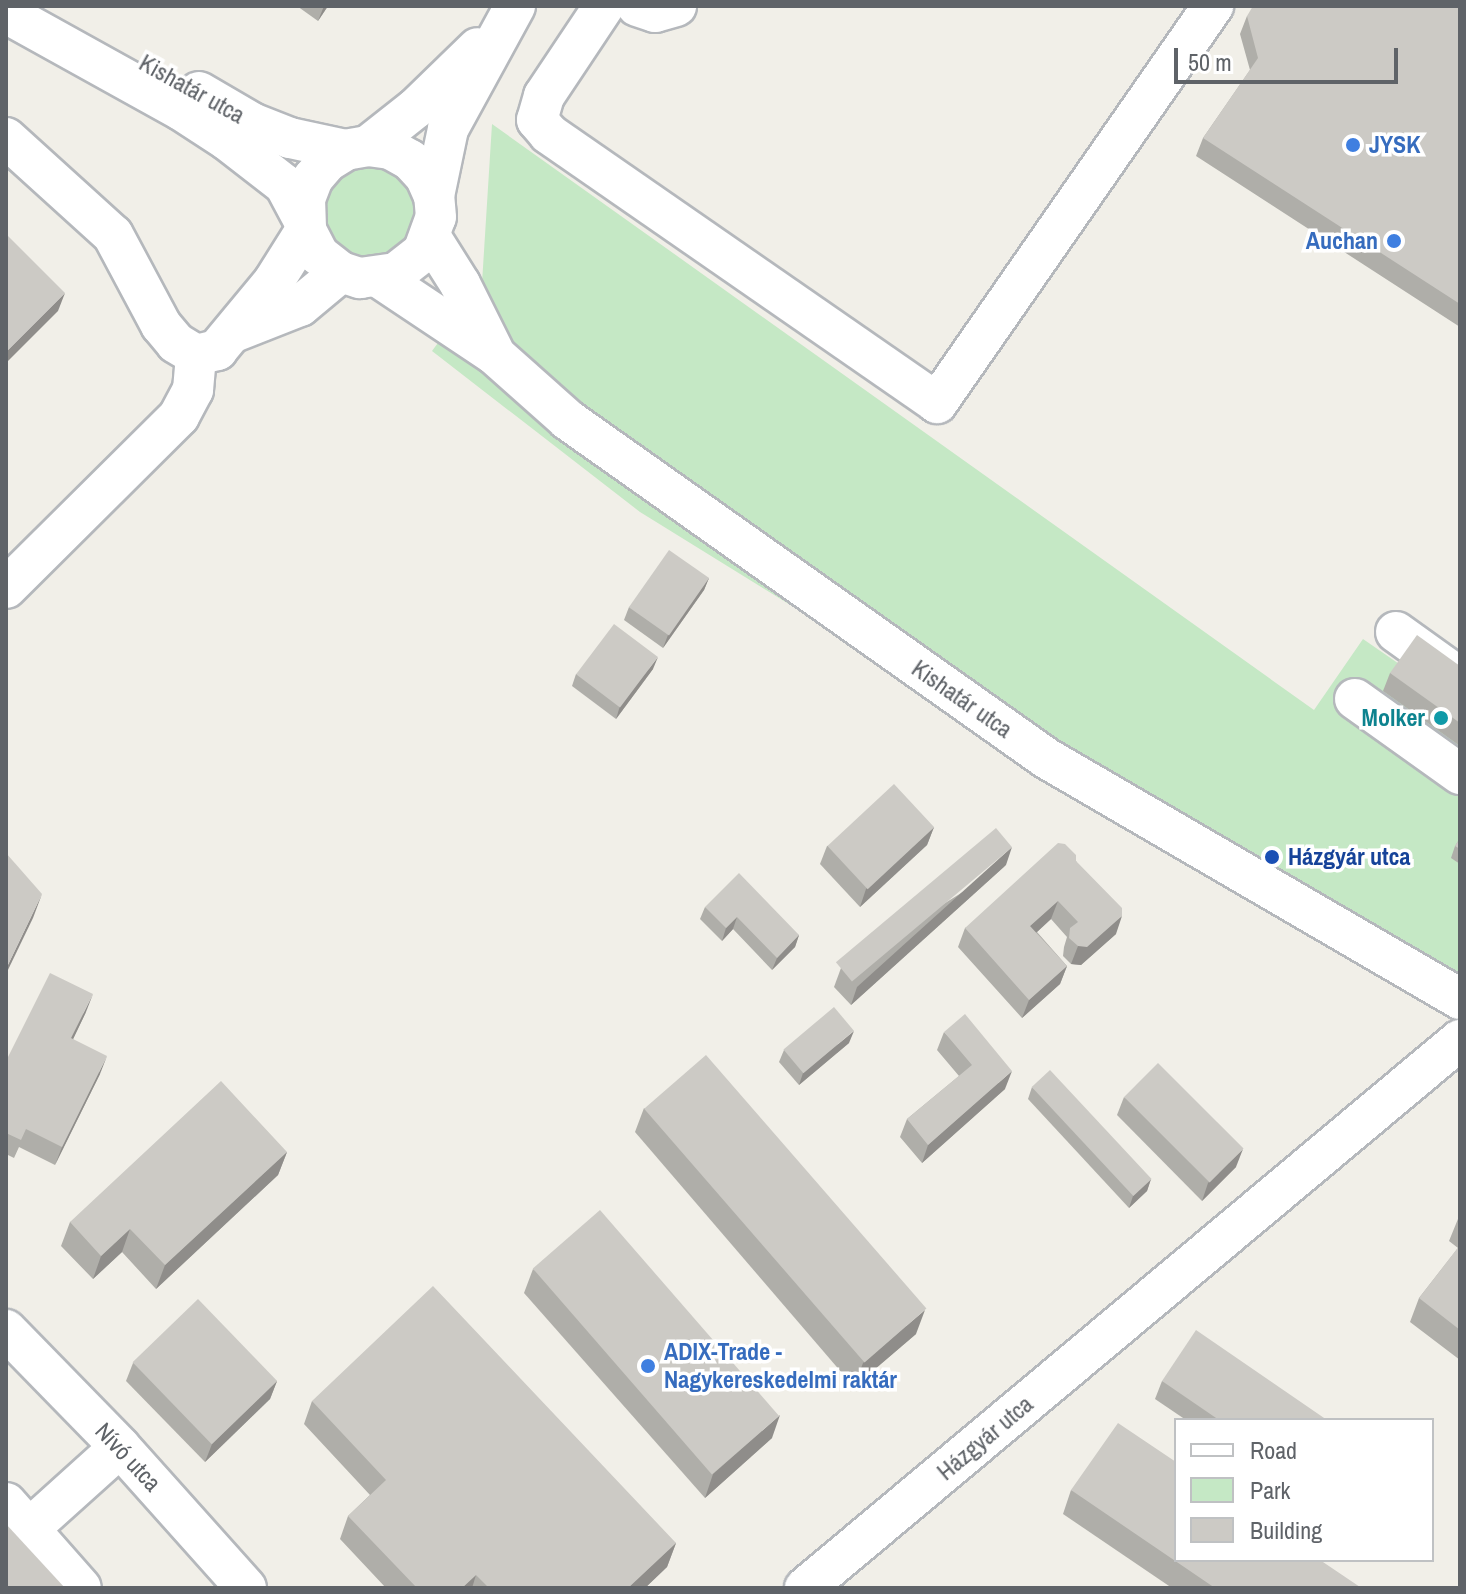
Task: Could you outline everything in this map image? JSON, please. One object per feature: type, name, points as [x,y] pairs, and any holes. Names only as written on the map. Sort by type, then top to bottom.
[{"type":"street","name":"Kishatár utca","points":[[48,6],[252,123],[307,145],[357,148]]},
{"type":"street","points":[[604,6],[544,96],[537,120],[937,403],[1213,6]]},
{"type":"street","points":[[637,6],[655,12],[676,6]]},
{"type":"street","name":"Kishatár utca","points":[[6,13],[181,110],[271,171],[285,185],[305,225]]},
{"type":"street","points":[[508,16],[448,129],[434,196],[436,217],[431,238],[410,264],[380,278],[360,278],[341,272],[319,255],[305,225],[305,199],[313,178],[327,162],[357,148],[416,108],[508,16]]},
{"type":"street","points":[[6,138],[113,235],[161,325],[176,343],[196,355],[217,350],[274,281],[305,225]]},
{"type":"street","points":[[357,148],[390,149],[410,160],[425,176],[434,196]]},
{"type":"street","points":[[431,238],[460,284],[494,354]]},
{"type":"street","points":[[230,333],[300,306],[341,272]]},
{"type":"street","points":[[380,278],[494,354]]},
{"type":"street","name":"Kishatár utca","points":[[494,354],[568,420],[1046,758],[1460,999]]},
{"type":"street","points":[[6,588],[179,416],[193,390],[196,355]]},
{"type":"street","points":[[1396,632],[1460,678]]},
{"type":"street","points":[[1355,699],[1460,774]]},
{"type":"street","name":"Házgyár utca","points":[[805,1588],[1460,1040]]},
{"type":"street","name":"Nívó utca","points":[[13,1350],[120,1447],[226,1581]]},
{"type":"street","points":[[81,1588],[18,1516],[120,1447]]},
{"type":"green space","points":[[492,124],[1314,710],[1363,639],[1460,706],[1460,1019],[640,512],[432,351],[482,283]]},
{"type":"green space","points":[[352,161],[396,166],[421,203],[409,246],[369,264],[328,247],[320,190]]},
{"type":"building","name":"Auchan","points":[[1253,6],[1460,6],[1460,304],[1203,138],[1258,58],[1247,16]]},
{"type":"building","points":[[6,234],[65,293],[6,352]]},
{"type":"building","points":[[669,550],[709,578],[669,635],[629,607]]},
{"type":"building","points":[[614,624],[658,657],[620,707],[576,674]]},
{"type":"building","points":[[1417,635],[1460,666],[1460,723],[1390,673]]},
{"type":"building","points":[[894,784],[934,827],[868,889],[827,846]]},
{"type":"building","points":[[996,828],[1012,847],[852,981],[836,962]]},
{"type":"building","points":[[1058,843],[1065,844],[1076,855],[1076,861],[1122,908],[1122,916],[1087,947],[1078,946],[1069,938],[1070,928],[1078,922],[1058,901],[1030,926],[1067,966],[1029,1000],[965,928]]},
{"type":"building","points":[[6,853],[42,894],[6,969]]},
{"type":"building","points":[[739,873],[799,935],[777,958],[737,917],[726,928],[705,907]]},
{"type":"building","points":[[50,973],[93,994],[71,1038],[107,1056],[62,1147],[26,1129],[21,1140],[6,1133],[6,1061]]},
{"type":"building","points":[[834,1007],[854,1031],[803,1073],[783,1049]]},
{"type":"building","points":[[965,1014],[1012,1071],[928,1145],[907,1119],[972,1065],[944,1032]]},
{"type":"building","points":[[706,1055],[926,1309],[865,1362],[644,1109]]},
{"type":"building","points":[[1158,1063],[1244,1149],[1210,1183],[1124,1097]]},
{"type":"building","points":[[1050,1070],[1152,1179],[1133,1196],[1032,1087]]},
{"type":"building","points":[[221,1081],[287,1152],[165,1265],[130,1229],[101,1256],[70,1222]]},
{"type":"building","name":"ADIX-Trade - Nagykereskedelmi raktár","points":[[600,1210],[779,1416],[712,1474],[533,1268]]},
{"type":"building","points":[[1460,1245],[1460,1330],[1419,1298]]},
{"type":"building","points":[[433,1286],[676,1543],[628,1588],[489,1588],[476,1575],[462,1588],[417,1588],[348,1516],[386,1480],[312,1401]]},
{"type":"building","points":[[198,1299],[277,1381],[212,1444],[133,1362]]},
{"type":"building","points":[[1196,1330],[1324,1418],[1216,1418],[1162,1381]]},
{"type":"building","points":[[1118,1423],[1174,1461],[1174,1560],[1071,1490]]},
{"type":"building","points":[[6,1524],[65,1588],[6,1588]]},
{"type":"building","points":[[1177,1562],[1323,1562],[1360,1587],[1215,1588]]},
{"type":"place","name":"JYSK","points":[[1353,145]]},
{"type":"place","name":"Auchan","points":[[1394,241]]},
{"type":"place","name":"Molker","points":[[1441,718]]},
{"type":"place","name":"Házgyár utca","points":[[1272,857]]},
{"type":"place","name":"ADIX-Trade - Nagykereskedelmi raktár","points":[[648,1366]]}]
